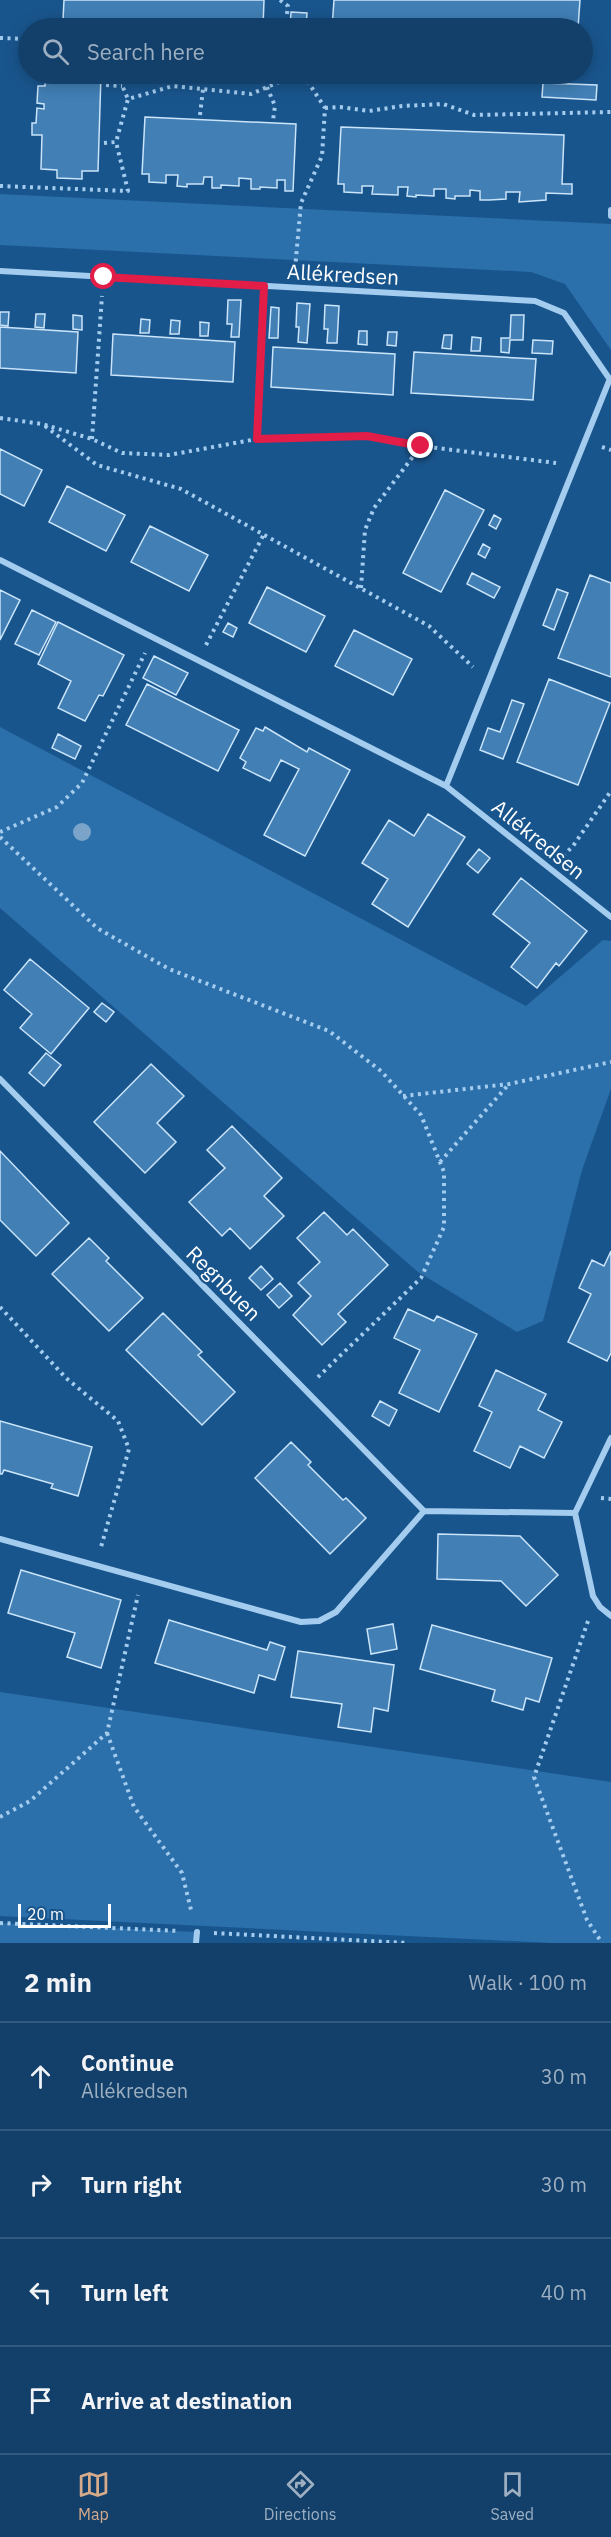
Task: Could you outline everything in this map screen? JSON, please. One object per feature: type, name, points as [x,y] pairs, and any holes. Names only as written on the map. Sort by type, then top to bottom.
[{"type":"street","points":[[611,210],[611,216]]},
{"type":"street","name":"Allékredsen","points":[[0,271],[535,301],[564,313],[610,381],[446,786]]},
{"type":"street","name":"Allékredsen","points":[[0,560],[446,786],[611,917]]},
{"type":"street","name":"Regnbuen","points":[[0,1079],[424,1511]]},
{"type":"street","points":[[611,1438],[575,1513],[593,1596],[600,1607],[611,1616]]},
{"type":"street","points":[[0,1539],[301,1622],[319,1621],[336,1612],[424,1511],[575,1513]]},
{"type":"street","points":[[196,1943],[197,1932]]},
{"type":"path","points":[[280,0],[288,6],[286,18]]},
{"type":"path","points":[[0,38],[18,39]]},
{"type":"path","points":[[128,99],[173,86],[250,94],[274,84]]},
{"type":"path","points":[[293,288],[301,203],[322,156],[325,108],[309,84]]},
{"type":"path","points":[[0,186],[128,191],[116,142],[128,99],[122,86],[106,85]]},
{"type":"path","points":[[267,87],[275,106],[273,120]]},
{"type":"path","points":[[201,115],[202,89]]},
{"type":"path","points":[[325,108],[340,107],[369,111],[402,106],[443,104],[474,115],[611,111]]},
{"type":"path","points":[[104,143],[116,142]]},
{"type":"path","points":[[92,439],[104,277]]},
{"type":"path","points":[[257,439],[264,286]]},
{"type":"path","points":[[0,418],[42,424],[92,439],[122,453],[170,455],[257,439],[367,436],[421,446],[549,460],[574,468]]},
{"type":"path","points":[[42,424],[97,465],[182,489],[429,626],[465,661],[489,679]]},
{"type":"path","points":[[361,588],[365,530],[374,508],[421,446]]},
{"type":"path","points":[[199,660],[264,534]]},
{"type":"path","points":[[0,832],[57,807],[82,783],[153,636]]},
{"type":"path","points":[[550,869],[573,846],[611,791]]},
{"type":"path","points":[[0,837],[97,928],[169,969],[329,1031],[381,1071],[421,1115],[444,1172],[444,1227],[421,1278],[305,1389]]},
{"type":"path","points":[[403,1096],[509,1084],[611,1062]]},
{"type":"path","points":[[440,1162],[509,1084]]},
{"type":"path","points":[[0,1307],[66,1378],[118,1421],[129,1449],[96,1567]]},
{"type":"path","points":[[142,1580],[107,1733],[134,1807],[182,1873],[197,1932]]},
{"type":"path","points":[[600,1607],[589,1618],[534,1777],[587,1920],[602,1943]]},
{"type":"path","points":[[0,1817],[30,1801],[107,1733]]},
{"type":"shaded area","points":[[0,194],[611,224],[611,350],[565,284],[531,272],[0,245]]},
{"type":"shaded area","points":[[0,727],[526,1006],[603,940],[611,941],[611,1089],[582,1170],[543,1321],[517,1332],[418,1272],[0,908]]},
{"type":"shaded area","points":[[0,1692],[611,1782],[611,1943],[552,1943],[0,1916]]},
{"type":"shaded area","points":[[0,1923],[197,1932],[196,1943],[0,1943]]},
{"type":"building","points":[[64,0],[264,0],[263,18],[63,18]]},
{"type":"building","points":[[334,0],[580,0],[579,18],[333,18]]},
{"type":"building","points":[[291,12],[307,13],[307,18],[291,18]]},
{"type":"building","points":[[45,84],[101,84],[98,171],[82,171],[82,179],[57,178],[57,170],[41,169],[42,135],[32,135],[32,123],[36,123],[37,108],[44,109],[44,104],[37,103],[38,86],[45,86]]},
{"type":"building","points":[[543,84],[597,85],[596,100],[542,97]]},
{"type":"building","points":[[145,117],[296,124],[293,191],[285,191],[285,180],[277,180],[277,188],[260,187],[260,189],[251,189],[251,179],[239,178],[239,186],[221,185],[221,188],[212,188],[212,177],[204,177],[203,184],[187,184],[187,187],[177,186],[178,175],[166,175],[166,183],[149,182],[149,174],[142,174]]},
{"type":"building","points":[[341,127],[564,135],[562,184],[572,184],[572,194],[546,193],[546,200],[519,202],[520,192],[506,192],[506,199],[480,200],[480,191],[470,190],[470,196],[455,196],[455,199],[446,198],[446,189],[434,189],[434,196],[416,195],[416,197],[407,196],[408,187],[398,187],[398,195],[372,194],[373,186],[362,186],[362,193],[344,192],[344,184],[338,184]]},
{"type":"building","points":[[228,300],[241,300],[239,337],[231,337],[232,324],[227,324]]},
{"type":"building","points":[[297,303],[310,304],[307,343],[298,342]]},
{"type":"building","points":[[325,305],[339,306],[337,343],[327,343],[328,329],[324,329]]},
{"type":"building","points":[[271,307],[279,308],[278,338],[269,338]]},
{"type":"building","points":[[0,312],[9,312],[8,326],[0,325]]},
{"type":"building","points":[[36,314],[45,314],[44,328],[35,327]]},
{"type":"building","points":[[73,315],[82,316],[82,330],[73,329]]},
{"type":"building","points":[[511,315],[524,315],[523,340],[510,340],[509,353],[501,352],[501,338],[510,338]]},
{"type":"building","points":[[141,319],[150,320],[149,333],[140,333]]},
{"type":"building","points":[[171,320],[180,321],[179,334],[170,334]]},
{"type":"building","points":[[200,322],[209,323],[208,336],[200,336]]},
{"type":"building","points":[[0,327],[78,332],[76,373],[0,368]]},
{"type":"building","points":[[359,331],[367,331],[367,345],[358,344]]},
{"type":"building","points":[[388,332],[397,332],[396,346],[387,345]]},
{"type":"building","points":[[113,334],[235,342],[233,382],[111,375]]},
{"type":"building","points":[[444,335],[452,335],[451,349],[442,348]]},
{"type":"building","points":[[472,337],[481,338],[480,351],[471,351]]},
{"type":"building","points":[[533,340],[553,341],[552,354],[532,353]]},
{"type":"building","points":[[273,347],[395,354],[393,395],[271,387]]},
{"type":"building","points":[[414,352],[536,359],[533,400],[411,393]]},
{"type":"building","points":[[0,449],[42,470],[24,506],[0,494]]},
{"type":"building","points":[[67,486],[125,515],[106,551],[49,522]]},
{"type":"building","points":[[445,490],[484,510],[441,592],[403,573]]},
{"type":"building","points":[[494,515],[501,519],[496,529],[489,525]]},
{"type":"building","points":[[150,526],[208,555],[189,591],[131,562]]},
{"type":"building","points":[[483,544],[490,548],[485,558],[478,554]]},
{"type":"building","points":[[472,573],[500,587],[494,598],[467,584]]},
{"type":"building","points":[[590,575],[611,583],[611,677],[558,658]]},
{"type":"building","points":[[267,587],[325,616],[306,652],[249,623]]},
{"type":"building","points":[[557,589],[568,593],[554,630],[543,625]]},
{"type":"building","points":[[0,590],[20,600],[0,640]]},
{"type":"building","points":[[32,610],[56,622],[39,655],[15,644]]},
{"type":"building","points":[[58,622],[124,655],[103,696],[99,695],[85,721],[58,708],[71,681],[38,664]]},
{"type":"building","points":[[228,623],[237,628],[233,637],[223,632]]},
{"type":"building","points":[[354,630],[412,659],[393,695],[335,666]]},
{"type":"building","points":[[154,656],[188,673],[176,695],[143,678]]},
{"type":"building","points":[[549,679],[610,703],[578,785],[517,762]]},
{"type":"building","points":[[147,684],[239,730],[218,771],[126,725]]},
{"type":"building","points":[[512,700],[524,704],[503,759],[480,750],[488,728],[500,732]]},
{"type":"building","points":[[265,727],[307,752],[309,748],[350,770],[305,856],[264,835],[299,769],[281,760],[270,781],[243,768],[246,762],[240,758],[256,728],[263,731]]},
{"type":"building","points":[[58,734],[81,746],[75,759],[52,748]]},
{"type":"building","points":[[428,814],[465,837],[408,927],[372,904],[388,879],[362,863],[389,820],[414,836]]},
{"type":"building","points":[[479,849],[490,858],[478,873],[467,864]]},
{"type":"building","points":[[521,878],[587,931],[559,966],[556,963],[537,988],[511,967],[530,943],[493,914]]},
{"type":"building","points":[[30,959],[89,1008],[51,1054],[20,1028],[32,1014],[4,990]]},
{"type":"building","points":[[102,1003],[114,1012],[106,1022],[94,1012]]},
{"type":"building","points":[[46,1053],[61,1065],[44,1086],[29,1073]]},
{"type":"building","points":[[151,1064],[184,1096],[157,1123],[176,1142],[145,1173],[94,1122]]},
{"type":"building","points":[[232,1126],[282,1178],[264,1196],[284,1216],[250,1249],[230,1228],[222,1236],[189,1202],[225,1168],[207,1150]]},
{"type":"building","points":[[0,1151],[69,1223],[36,1256],[0,1220]]},
{"type":"building","points":[[324,1212],[347,1235],[353,1229],[388,1265],[338,1314],[346,1322],[322,1345],[293,1315],[311,1296],[298,1283],[320,1262],[297,1238]]},
{"type":"building","points":[[89,1238],[109,1258],[106,1261],[143,1298],[109,1331],[52,1274]]},
{"type":"building","points":[[611,1251],[611,1353],[607,1361],[568,1342],[591,1294],[579,1288],[592,1260],[604,1266]]},
{"type":"building","points":[[261,1266],[273,1279],[261,1290],[249,1278]]},
{"type":"building","points":[[280,1283],[292,1296],[279,1308],[267,1295]]},
{"type":"building","points":[[408,1309],[434,1321],[437,1316],[477,1334],[439,1412],[399,1393],[420,1350],[394,1338]]},
{"type":"building","points":[[163,1313],[202,1352],[198,1355],[235,1392],[202,1425],[126,1350]]},
{"type":"building","points":[[496,1370],[546,1394],[538,1410],[562,1422],[544,1458],[520,1446],[510,1468],[474,1451],[492,1412],[479,1406]]},
{"type":"building","points":[[380,1401],[397,1410],[389,1426],[372,1416]]},
{"type":"building","points":[[0,1421],[92,1447],[78,1496],[51,1488],[53,1484],[4,1470],[0,1474]]},
{"type":"building","points":[[291,1442],[311,1462],[308,1465],[343,1500],[346,1498],[366,1518],[330,1554],[255,1478]]},
{"type":"building","points":[[438,1534],[520,1536],[558,1575],[526,1606],[501,1581],[437,1579]]},
{"type":"building","points":[[21,1570],[121,1600],[101,1668],[67,1657],[75,1633],[8,1613]]},
{"type":"building","points":[[169,1620],[267,1650],[270,1642],[285,1647],[275,1680],[259,1675],[254,1693],[155,1663]]},
{"type":"building","points":[[393,1624],[397,1649],[371,1654],[367,1629]]},
{"type":"building","points":[[432,1625],[552,1658],[539,1702],[526,1698],[523,1710],[492,1701],[495,1690],[420,1669]]},
{"type":"building","points":[[298,1651],[394,1665],[388,1711],[374,1708],[371,1732],[338,1727],[342,1704],[291,1697]]},
{"type":"route","points":[[104,277],[264,286],[257,439],[367,436],[421,446]]}]
